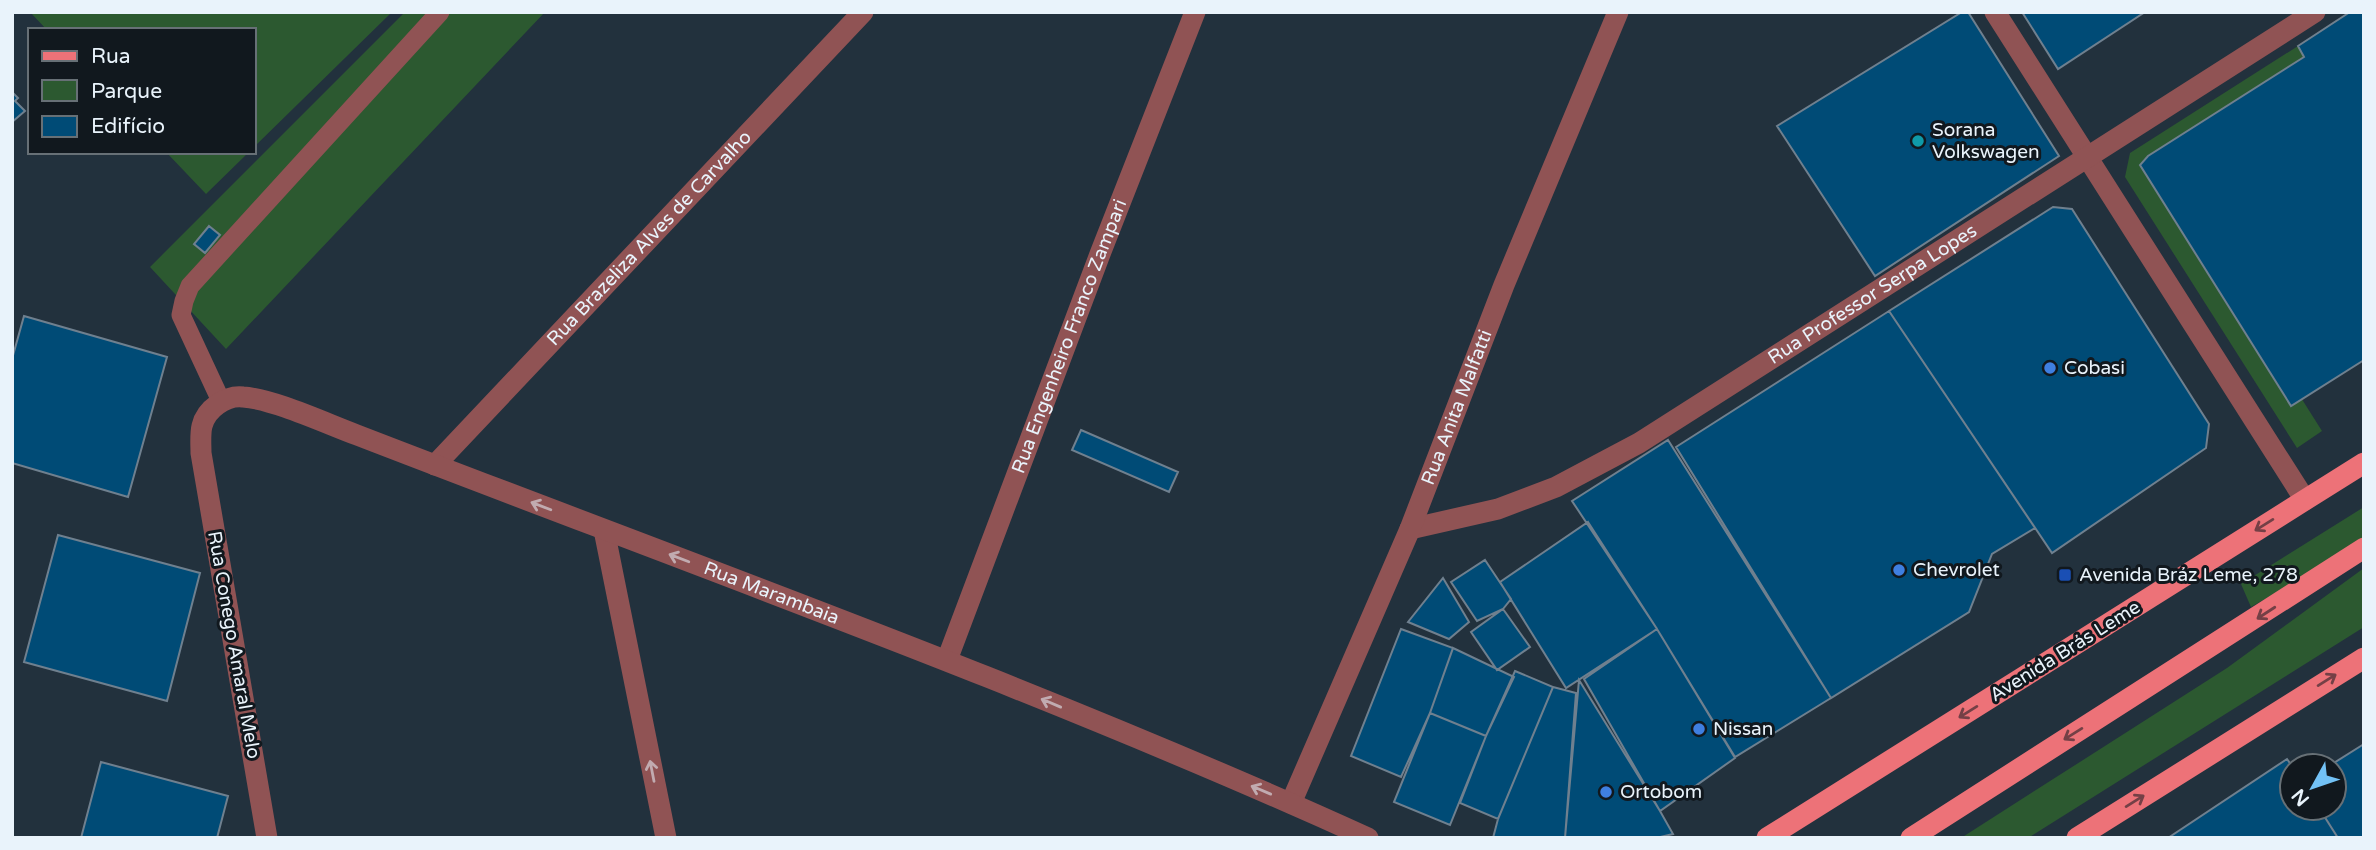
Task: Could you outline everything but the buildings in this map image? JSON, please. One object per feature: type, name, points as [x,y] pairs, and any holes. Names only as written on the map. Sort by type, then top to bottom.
[{"type":"main road","name":"Avenida Brás Leme","points":[[1767,838],[2364,463]]},
{"type":"main road","points":[[1911,838],[2364,548]]},
{"type":"main road","points":[[2077,838],[2364,658]]},
{"type":"street","name":"Rua Brazeliza Alves de Carvalho","points":[[435,465],[863,12]]},
{"type":"street","name":"Rua Engenheiro Franco Zampari","points":[[947,660],[1095,266],[1195,12]]},
{"type":"street","name":"Rua Anita Malfatti","points":[[1291,803],[1410,529],[1504,285],[1618,12]]},
{"type":"street","points":[[1995,12],[2305,500]]},
{"type":"street","name":"Rua Professor Serpa Lopes","points":[[1410,529],[1499,509],[1556,486],[1639,443],[2307,14]]},
{"type":"street","name":"Rua Marambaia","points":[[221,401],[241,396],[265,402],[947,660],[1291,803],[1368,838]]},
{"type":"street","name":"Rua Conego Amaral Melo","points":[[221,401],[209,412],[202,425],[201,453],[267,838]]},
{"type":"street","points":[[604,530],[666,838]]},
{"type":"lane","points":[[221,401],[181,315],[190,286],[440,12]]},
{"type":"green space","points":[[30,12],[392,12],[256,145],[256,28],[45,28]]},
{"type":"green space","points":[[405,12],[545,12],[226,349],[150,267]]},
{"type":"green space","points":[[2298,46],[2304,57],[2148,156],[2322,431],[2297,448],[2125,177],[2130,153]]},
{"type":"green space","points":[[168,154],[247,154],[206,194]]},
{"type":"green space","points":[[2364,507],[2364,542],[2251,607],[2241,584]]},
{"type":"green space","points":[[2364,568],[2364,627],[2028,838],[1961,838],[2227,668]]},
{"type":"place","name":"Sorana Volkswagen","points":[[1918,141]]},
{"type":"place","name":"Cobasi","points":[[2050,368]]},
{"type":"place","name":"Chevrolet","points":[[1899,570]]},
{"type":"place","name":"Avenida Bráz Leme, 278","points":[[2065,575]]},
{"type":"place","name":"Nissan","points":[[1699,729]]},
{"type":"place","name":"Ortobom","points":[[1606,792]]}]
